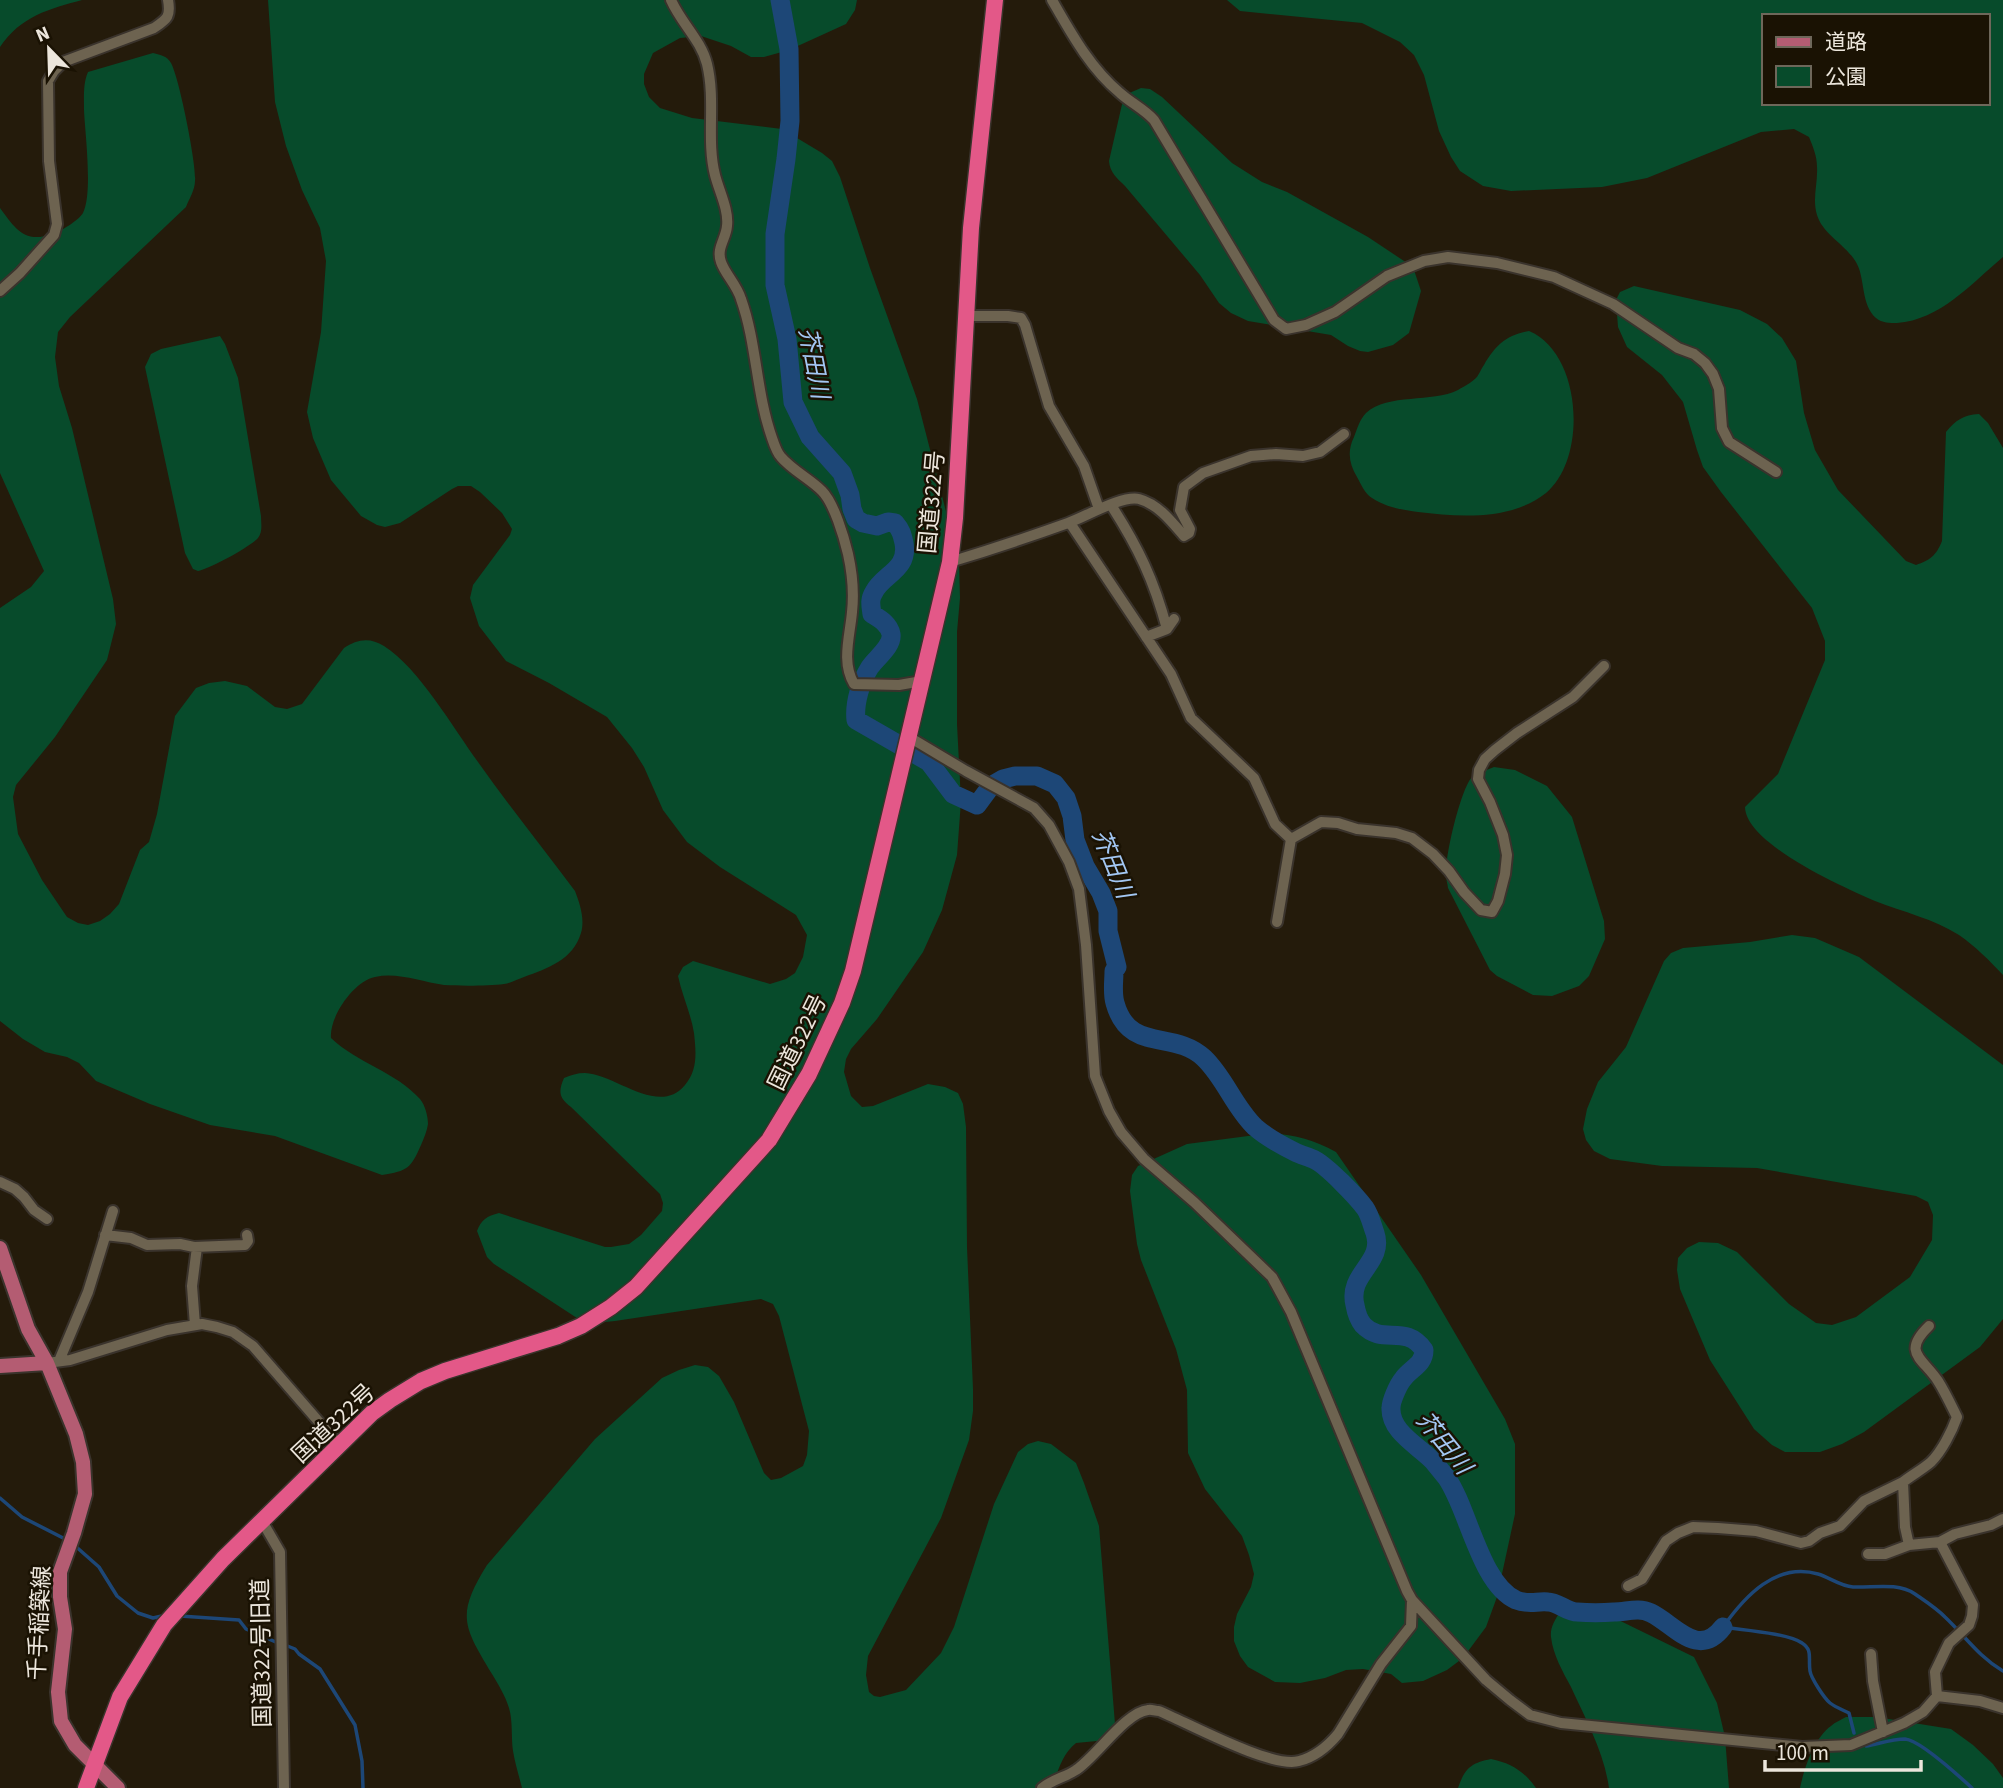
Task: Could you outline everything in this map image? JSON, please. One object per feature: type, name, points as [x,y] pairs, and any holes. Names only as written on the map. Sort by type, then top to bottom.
[{"type":"highway","name":"国道322号","points":[[86,1788],[120,1697],[164,1625],[223,1559],[372,1413],[390,1400],[421,1381],[445,1371],[558,1336],[581,1326],[636,1287],[769,1140],[809,1074],[842,1003],[853,971],[950,562],[955,518],[971,228],[995,0]]},
{"type":"main road","name":"千手稲築線","points":[[0,1248],[28,1329],[53,1362],[83,1462],[85,1494],[60,1572],[60,1597],[65,1629],[58,1692],[61,1721],[75,1745],[118,1788]]},
{"type":"main road","points":[[0,1366],[53,1362]]},
{"type":"street","points":[[0,291],[54,235],[57,224],[49,161],[48,81],[63,62],[153,28],[166,20],[170,11],[168,0]]},
{"type":"street","points":[[671,0],[693,33],[706,62],[712,95],[711,151],[727,227],[720,247],[721,262],[741,297],[772,437],[780,456],[824,493],[838,522],[848,554],[852,610],[847,647],[849,676],[854,684],[899,685],[922,681]]},
{"type":"street","points":[[1052,0],[1094,66],[1121,94],[1146,110],[1154,120],[1280,326],[1286,329],[1306,325],[1335,312],[1387,276],[1424,261],[1448,257],[1497,262],[1554,277],[1613,304],[1705,363],[1713,374],[1718,389],[1721,428],[1729,442],[1776,472]]},
{"type":"street","points":[[967,316],[1021,318],[1049,406],[1105,507],[1133,540],[1146,565],[1167,629]]},
{"type":"street","points":[[950,562],[1070,523],[1105,507],[1135,498],[1165,514],[1184,536],[1190,529],[1180,510],[1184,487],[1203,473],[1251,456],[1303,456],[1321,452],[1344,434]]},
{"type":"street","points":[[1070,523],[1171,674],[1191,719],[1254,778],[1275,824],[1291,839]]},
{"type":"street","points":[[1146,637],[1167,629],[1174,619]]},
{"type":"street","points":[[1291,839],[1321,822],[1338,823],[1357,830],[1396,833],[1412,838],[1433,854],[1481,910],[1492,912],[1506,874],[1507,855],[1503,835],[1478,779],[1479,770],[1485,759],[1495,750],[1573,697],[1604,666]]},
{"type":"street","points":[[908,741],[1034,807],[1049,825],[1069,862],[1079,889],[1096,1076],[1109,1111],[1121,1132],[1144,1159],[1194,1202],[1272,1277],[1291,1312],[1412,1600],[1486,1680],[1530,1715],[1561,1723],[1802,1747],[1851,1745],[1883,1732],[1923,1712],[1937,1696],[1935,1672],[1950,1643],[1965,1628],[1972,1616],[1973,1605],[1940,1542]]},
{"type":"street","points":[[1277,922],[1291,839]]},
{"type":"street","points":[[0,1182],[15,1189],[34,1210],[47,1219]]},
{"type":"street","points":[[53,1362],[88,1292],[113,1211]]},
{"type":"street","points":[[106,1235],[131,1238],[147,1245],[180,1244],[197,1247],[245,1245],[248,1241],[247,1235]]},
{"type":"street","points":[[195,1325],[192,1286],[197,1247]]},
{"type":"street","points":[[53,1362],[70,1360],[167,1330],[195,1325],[202,1324],[233,1332],[253,1346],[339,1445]]},
{"type":"street","points":[[1628,1586],[1642,1579],[1666,1541],[1678,1533],[1693,1527],[1718,1528],[1756,1531],[1801,1543],[1809,1541],[1820,1533],[1840,1526],[1864,1501],[1903,1482],[1930,1463],[1954,1426],[1957,1416],[1937,1380],[1916,1357],[1918,1336],[1929,1326]]},
{"type":"street","points":[[1903,1482],[1905,1527],[1909,1545]]},
{"type":"street","points":[[1868,1554],[1885,1554],[1909,1545],[1940,1542],[1955,1534],[1991,1525],[2003,1519]]},
{"type":"street","name":"国道322号旧道","points":[[262,1521],[280,1552],[284,1788]]},
{"type":"street","points":[[1042,1788],[1076,1771],[1124,1724],[1147,1710],[1159,1711],[1225,1742],[1266,1757],[1297,1762],[1314,1755],[1330,1744],[1338,1734],[1381,1664],[1411,1626],[1412,1600]]},
{"type":"street","points":[[1871,1654],[1873,1681],[1883,1732]]},
{"type":"street","points":[[1937,1696],[1980,1701],[2003,1708]]},
{"type":"green space","points":[[0,0],[82,0],[36,15],[8,36],[0,47]]},
{"type":"green space","points":[[268,0],[857,0],[855,10],[846,24],[789,50],[764,57],[751,57],[731,46],[701,36],[680,38],[653,53],[644,74],[644,84],[649,97],[660,108],[692,118],[782,129],[832,161],[840,177],[917,399],[959,562],[957,724],[961,801],[957,855],[942,910],[923,952],[877,1019],[851,1049],[844,1072],[851,1096],[862,1107],[873,1106],[928,1084],[958,1093],[963,1104],[966,1127],[973,1411],[969,1440],[941,1518],[868,1656],[866,1675],[869,1692],[874,1696],[906,1690],[941,1653],[954,1627],[994,1504],[1018,1452],[1028,1444],[1038,1441],[1051,1444],[1076,1463],[1099,1526],[1115,1724],[1113,1734],[1107,1740],[1076,1743],[1071,1747],[1061,1763],[1052,1788],[522,1788],[513,1751],[509,1708],[475,1644],[467,1620],[471,1596],[487,1565],[595,1439],[662,1378],[679,1370],[695,1365],[708,1367],[719,1376],[734,1402],[764,1473],[771,1480],[781,1478],[803,1466],[809,1431],[779,1316],[773,1304],[761,1299],[615,1321],[595,1323],[580,1320],[494,1264],[487,1257],[477,1231],[485,1219],[499,1213],[605,1247],[629,1244],[641,1235],[662,1211],[660,1194],[564,1101],[560,1091],[564,1078],[585,1073],[597,1075],[650,1096],[674,1094],[689,1079],[695,1060],[693,1026],[678,976],[683,967],[693,961],[770,984],[795,973],[803,957],[807,935],[796,915],[720,867],[687,842],[663,810],[644,767],[632,748],[607,717],[506,661],[479,626],[470,598],[473,585],[510,535],[512,529],[502,513],[471,486],[458,486],[400,523],[385,527],[361,516],[331,480],[313,438],[307,412],[321,332],[326,261],[320,228],[286,146],[275,102]]},
{"type":"green space","points":[[1227,0],[2003,0],[2003,257],[1954,299],[1927,315],[1897,323],[1883,322],[1876,318],[1868,306],[1853,257],[1820,222],[1815,203],[1817,163],[1814,152],[1809,137],[1794,129],[1761,132],[1647,178],[1602,187],[1511,191],[1483,186],[1460,171],[1451,157],[1439,131],[1424,75],[1414,55],[1400,42],[1362,23],[1240,11]]},
{"type":"green space","points":[[153,53],[168,59],[174,71],[183,103],[195,184],[186,207],[70,317],[58,332],[55,357],[59,386],[72,428],[113,599],[116,624],[107,660],[55,737],[16,785],[13,797],[18,834],[42,880],[67,917],[88,925],[100,921],[119,904],[140,850],[149,842],[157,814],[175,716],[196,688],[225,681],[247,686],[275,707],[287,709],[302,704],[349,645],[364,640],[374,641],[397,656],[435,700],[575,891],[582,922],[577,942],[566,956],[550,966],[509,983],[444,985],[384,976],[375,977],[359,985],[344,1001],[334,1020],[331,1038],[341,1047],[400,1082],[420,1099],[426,1111],[427,1129],[414,1159],[403,1170],[391,1174],[382,1175],[275,1136],[210,1125],[150,1104],[96,1081],[79,1063],[45,1052],[0,1021],[0,608],[31,587],[44,571],[0,473],[0,208],[16,228],[34,237],[56,233],[81,216],[88,192],[84,100],[88,72]]},
{"type":"green space","points":[[1141,88],[1150,89],[1162,97],[1232,163],[1262,182],[1287,192],[1368,237],[1413,267],[1421,291],[1409,333],[1393,345],[1368,352],[1360,351],[1331,335],[1248,321],[1231,313],[1219,303],[1200,275],[1111,169],[1109,161],[1123,100],[1127,94]]},
{"type":"green space","points":[[1634,286],[1740,310],[1767,324],[1782,338],[1796,361],[1804,413],[1815,450],[1838,490],[1906,561],[1916,565],[1925,561],[1935,554],[1942,541],[1946,432],[1960,419],[1979,414],[1988,423],[2003,448],[2003,975],[1959,935],[1929,920],[1841,886],[1798,863],[1761,835],[1750,821],[1745,807],[1778,774],[1825,660],[1825,641],[1812,608],[1703,467],[1683,402],[1662,375],[1627,347],[1618,327],[1616,300],[1620,292]]},
{"type":"green space","points":[[1529,331],[1547,343],[1560,361],[1569,383],[1573,407],[1569,456],[1560,477],[1546,493],[1532,502],[1501,513],[1467,516],[1400,509],[1383,504],[1363,489],[1354,472],[1350,447],[1366,413],[1375,407],[1398,400],[1436,396],[1458,390],[1476,378],[1492,352],[1502,342]]},
{"type":"green space","points":[[220,336],[238,378],[261,530],[260,536],[247,547],[198,571],[193,569],[185,553],[145,367],[151,354],[161,349]]},
{"type":"green space","points":[[1494,767],[1515,770],[1547,786],[1572,817],[1604,921],[1605,939],[1589,976],[1579,986],[1552,996],[1533,995],[1490,970],[1448,888],[1448,855],[1463,794],[1473,776]]},
{"type":"green space","points":[[1792,935],[1815,938],[1859,957],[2003,1065],[2003,1319],[1980,1347],[1864,1432],[1820,1452],[1785,1452],[1772,1445],[1754,1429],[1710,1360],[1680,1289],[1678,1258],[1687,1248],[1699,1242],[1718,1243],[1737,1252],[1789,1304],[1816,1323],[1832,1325],[1856,1317],[1910,1277],[1932,1240],[1933,1215],[1928,1202],[1916,1196],[1757,1168],[1662,1166],[1610,1159],[1594,1151],[1586,1140],[1583,1129],[1587,1109],[1598,1082],[1626,1047],[1664,961],[1671,953],[1683,948]]},
{"type":"green space","points":[[1271,1133],[1305,1139],[1336,1152],[1421,1275],[1505,1419],[1515,1444],[1515,1514],[1497,1597],[1486,1627],[1463,1658],[1447,1670],[1423,1681],[1402,1683],[1391,1674],[1363,1669],[1346,1670],[1300,1683],[1275,1682],[1248,1667],[1234,1641],[1237,1614],[1251,1587],[1254,1574],[1242,1536],[1205,1489],[1188,1453],[1187,1390],[1176,1349],[1141,1260],[1130,1191],[1132,1175],[1138,1166],[1187,1144]]},
{"type":"green space","points":[[1583,1607],[1594,1608],[1694,1657],[1717,1703],[1725,1737],[1729,1788],[1609,1788],[1599,1749],[1559,1663],[1551,1637],[1552,1627],[1560,1612]]},
{"type":"green space","points":[[1846,1717],[1876,1717],[1951,1729],[1993,1764],[2003,1778],[2003,1788],[1800,1788],[1807,1763],[1820,1738],[1825,1731]]},
{"type":"green space","points":[[1491,1759],[1517,1769],[1536,1788],[1458,1788],[1470,1768],[1478,1762]]},
{"type":"waterway","name":"芥田川","points":[[780,0],[789,49],[790,121],[775,234],[775,285],[787,339],[793,402],[810,437],[842,473],[856,519],[877,526],[888,522],[895,523],[901,532],[905,552],[899,566],[878,586],[871,598],[872,614],[890,630],[891,638],[864,679],[857,699],[856,720],[929,762],[953,794],[977,805],[991,786],[1015,776],[1037,776],[1055,784],[1066,798],[1075,840],[1108,911],[1108,931],[1117,967],[1114,971],[1115,1003],[1122,1019],[1130,1029],[1141,1035],[1179,1044],[1204,1058],[1255,1127],[1279,1144],[1321,1164],[1349,1189],[1367,1211],[1377,1243],[1371,1261],[1356,1284],[1355,1307],[1359,1318],[1371,1331],[1409,1338],[1424,1350],[1419,1363],[1406,1375],[1397,1389],[1391,1405],[1392,1417],[1406,1438],[1433,1461],[1446,1477],[1484,1562],[1504,1591],[1516,1600],[1529,1603],[1552,1602],[1573,1612],[1646,1611],[1695,1640],[1714,1636],[1723,1627]]},
{"type":"waterway","points":[[0,1498],[22,1517],[67,1540]]},
{"type":"waterway","points":[[73,1544],[99,1567],[117,1596],[138,1613],[153,1618],[166,1615]]},
{"type":"waterway","points":[[1854,1733],[1849,1713],[1830,1703],[1815,1683],[1810,1671],[1809,1652],[1805,1646],[1786,1637],[1723,1627],[1752,1593],[1775,1577],[1803,1572],[1818,1574],[1848,1586],[1908,1590],[1938,1611],[1979,1653],[2003,1671]]},
{"type":"waterway","points":[[180,1616],[239,1620],[246,1629],[278,1643]]},
{"type":"waterway","points":[[285,1645],[295,1649],[320,1669],[355,1725],[362,1761],[363,1788]]},
{"type":"waterway","points":[[1866,1746],[1900,1739],[1912,1741],[1940,1760],[1972,1788]]}]
